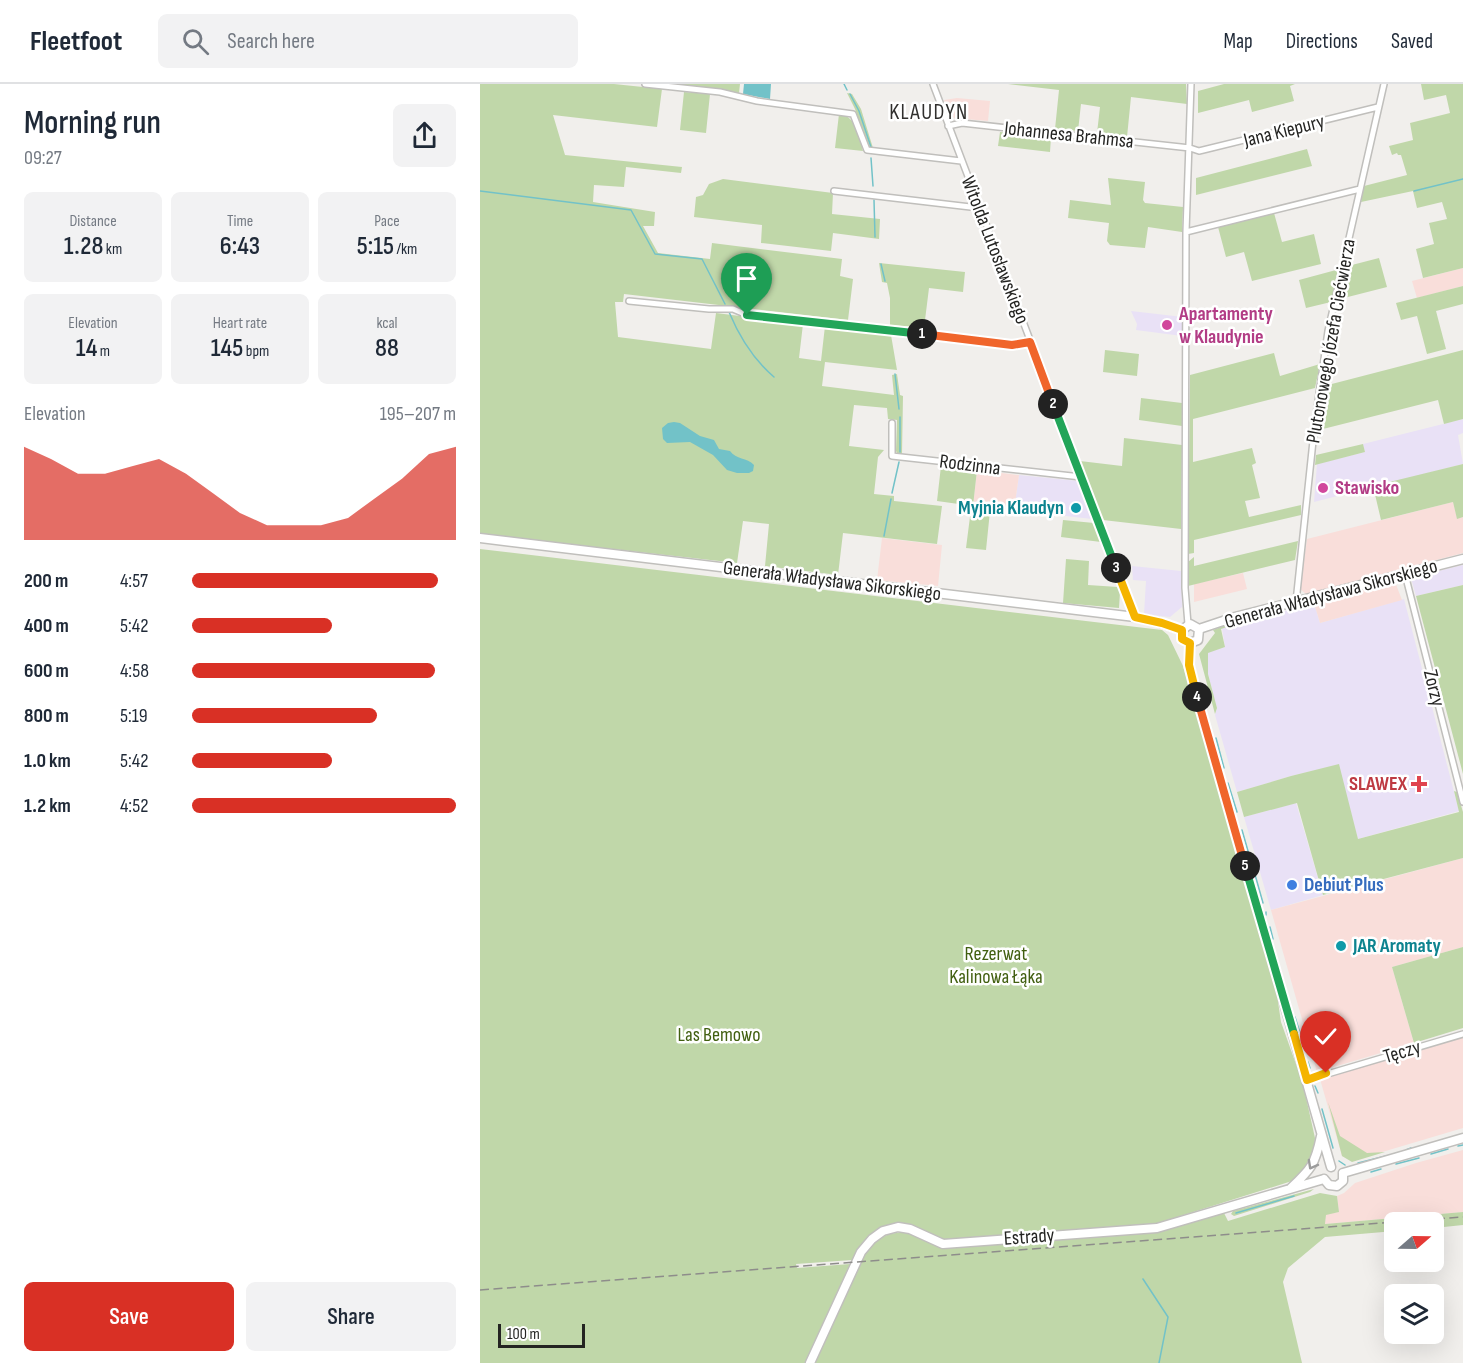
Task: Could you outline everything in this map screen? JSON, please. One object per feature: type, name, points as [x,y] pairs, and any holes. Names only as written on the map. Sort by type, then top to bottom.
[{"type":"main road","name":"Generała Władysława Sikorskiego","points":[[480,538],[1135,617],[1185,627]]},
{"type":"main road","name":"Generała Władysława Sikorskiego","points":[[1199,629],[1235,617],[1463,559]]},
{"type":"main road","points":[[1194,625],[1199,629],[1198,640],[1190,643],[1182,639],[1185,627],[1194,625]]},
{"type":"main road","points":[[1190,643],[1189,665],[1194,688],[1331,1167]]},
{"type":"main road","points":[[1290,1190],[1312,1167],[1317,1156],[1321,1133]]},
{"type":"main road","points":[[1343,1173],[1463,1138]]},
{"type":"main road","points":[[1331,1167],[1339,1168],[1343,1173],[1342,1181],[1337,1186],[1329,1185],[1324,1179],[1325,1173],[1331,1167]]},
{"type":"main road","name":"Estrady","points":[[810,1363],[861,1252],[872,1239],[883,1231],[898,1227],[910,1229],[943,1244],[1157,1228],[1324,1179]]},
{"type":"street","points":[[645,84],[720,92],[757,101],[853,114],[867,150],[961,160]]},
{"type":"street","name":"Witolda Lutosławskiego","points":[[933,84],[1135,617]]},
{"type":"street","points":[[1185,627],[1186,232],[1191,84]]},
{"type":"street","name":"Plutonowego Józefa Ciećwierza","points":[[1296,602],[1322,371],[1384,84]]},
{"type":"street","name":"Jana Kiepury","points":[[1190,148],[1199,151],[1212,149],[1378,107]]},
{"type":"street","name":"Johannesa Brahmsa","points":[[948,126],[962,123],[1190,148]]},
{"type":"street","points":[[1186,232],[1360,189]]},
{"type":"street","points":[[834,191],[979,208]]},
{"type":"street","points":[[629,301],[709,309],[733,309],[747,315],[1012,345],[1030,342]]},
{"type":"street","name":"Rodzinna","points":[[892,423],[892,456],[1081,477]]},
{"type":"street","name":"Zorzy","points":[[1405,574],[1463,802]]},
{"type":"street","name":"Tęczy","points":[[1307,1080],[1463,1034]]},
{"type":"shaded area","points":[[957,98],[990,101],[988,121],[954,118],[948,113],[944,100]]},
{"type":"shaded area","points":[[1463,268],[1463,286],[1417,298],[1412,281]]},
{"type":"shaded area","points":[[1131,311],[1183,317],[1182,336],[1136,330],[1137,324]]},
{"type":"shaded area","points":[[1463,419],[1463,433],[1458,435],[1463,464],[1314,502],[1317,464],[1365,452],[1363,444]]},
{"type":"shaded area","points":[[977,470],[1019,475],[1014,510],[973,506]]},
{"type":"shaded area","points":[[1019,475],[1078,481],[1092,519],[1014,510]]},
{"type":"shaded area","points":[[1453,502],[1457,518],[1463,517],[1463,553],[1306,594],[1300,589],[1307,539]]},
{"type":"shaded area","points":[[882,538],[942,545],[938,586],[877,580]]},
{"type":"shaded area","points":[[1463,565],[1463,585],[1416,596],[1411,578]]},
{"type":"shaded area","points":[[1132,566],[1181,571],[1182,607],[1170,617],[1144,614],[1146,581],[1133,580]]},
{"type":"shaded area","points":[[1243,573],[1247,589],[1194,602],[1194,584]]},
{"type":"shaded area","points":[[1395,582],[1402,600],[1320,623],[1314,603]]},
{"type":"shaded area","points":[[1404,599],[1459,811],[1358,839],[1338,765],[1237,792],[1215,715],[1217,708],[1208,674],[1208,652],[1225,647],[1222,628],[1314,603],[1320,623]]},
{"type":"shaded area","points":[[1296,803],[1323,895],[1271,910],[1244,817]]},
{"type":"shaded area","points":[[1463,858],[1463,947],[1392,967],[1414,1043],[1317,1072],[1271,910]]},
{"type":"shaded area","points":[[1463,1037],[1463,1128],[1352,1161],[1342,1156],[1320,1079]]},
{"type":"shaded area","points":[[1463,1150],[1463,1212],[1384,1212],[1384,1219],[1325,1224],[1326,1214],[1339,1212],[1337,1196],[1355,1183]]},
{"type":"green space","points":[[480,84],[614,84],[662,89],[657,127],[553,115],[565,155],[682,167],[681,173],[626,167],[624,187],[594,185],[593,202],[655,212],[654,226],[643,226],[658,253],[710,259],[712,243],[842,259],[840,276],[853,279],[848,320],[624,294],[623,302],[615,302],[618,337],[711,349],[716,313],[803,324],[799,358],[821,361],[825,326],[891,335],[897,370],[825,362],[822,386],[894,395],[892,375],[897,374],[900,395],[903,396],[902,454],[896,451],[897,420],[888,419],[887,408],[854,405],[849,446],[884,450],[878,457],[874,494],[894,496],[894,501],[942,506],[937,544],[843,533],[838,575],[765,566],[769,524],[743,521],[737,563],[480,534]]},
{"type":"green space","points":[[675,84],[740,84],[739,93]]},
{"type":"green space","points":[[1008,84],[1186,84],[1187,104],[1131,97],[1127,137],[1097,133],[1100,107],[1081,104],[1078,131],[1055,129],[1059,90]]},
{"type":"green space","points":[[1224,84],[1295,84],[1290,86],[1294,101],[1252,112],[1249,100],[1198,113],[1198,91]]},
{"type":"green space","points":[[1421,84],[1463,84],[1463,268],[1423,278],[1416,249],[1434,244],[1429,223],[1447,219],[1442,202],[1417,208],[1413,191],[1361,202],[1364,186],[1407,175],[1401,155],[1397,153],[1392,155],[1389,146],[1413,140],[1410,123],[1450,113],[1446,95],[1424,100]]},
{"type":"green space","points":[[684,92],[710,94],[706,133],[680,130]]},
{"type":"green space","points":[[847,93],[852,94],[861,109],[873,148],[868,147]]},
{"type":"green space","points":[[839,114],[853,123],[859,133],[863,151],[835,148]]},
{"type":"green space","points":[[1000,132],[1051,137],[1050,152],[998,146]]},
{"type":"green space","points":[[1307,149],[1312,166],[1196,195],[1196,178]]},
{"type":"green space","points":[[1108,178],[1145,182],[1143,200],[1145,203],[1183,207],[1182,232],[1148,227],[1145,248],[1110,245],[1107,241],[1109,223],[1068,218],[1070,200],[1111,205]]},
{"type":"green space","points":[[723,179],[833,193],[832,214],[880,219],[879,239],[833,233],[831,251],[761,243],[762,225],[694,217],[696,197],[703,195],[709,184]]},
{"type":"green space","points":[[1274,213],[1282,242],[1314,234],[1321,264],[1252,281],[1244,252],[1226,257],[1218,227]]},
{"type":"green space","points":[[1379,258],[1387,287],[1340,299],[1348,266]]},
{"type":"green space","points":[[879,263],[965,272],[963,292],[929,288],[924,328],[890,325],[890,298],[887,283],[882,282]]},
{"type":"green space","points":[[1339,271],[1331,302],[1306,308],[1299,280]]},
{"type":"green space","points":[[1463,286],[1463,304],[1436,311],[1446,349],[1427,354],[1417,316],[1401,320],[1396,303]]},
{"type":"green space","points":[[1105,350],[1139,354],[1137,376],[1103,372]]},
{"type":"green space","points":[[1463,350],[1463,419],[1444,424],[1438,400],[1319,430],[1324,386]]},
{"type":"green space","points":[[1274,353],[1280,376],[1320,364],[1315,388],[1193,419],[1193,462],[1252,448],[1256,463],[1252,465],[1260,498],[1245,501],[1249,517],[1301,505],[1301,515],[1194,540],[1194,553],[1188,554],[1190,375]]},
{"type":"green space","points":[[1141,398],[1182,403],[1182,426],[1139,420]]},
{"type":"green space","points":[[1124,438],[1182,445],[1181,529],[1103,520],[1080,461],[1122,466]]},
{"type":"green space","points":[[1363,444],[1365,452],[1315,465],[1316,455]]},
{"type":"green space","points":[[1463,464],[1463,517],[1457,519],[1453,502],[1381,520],[1373,486]]},
{"type":"green space","points":[[941,466],[977,470],[973,506],[937,501]]},
{"type":"green space","points":[[971,509],[990,511],[986,550],[966,548]]},
{"type":"green space","points":[[1063,520],[1094,523],[1101,542],[1061,537]]},
{"type":"green space","points":[[1298,541],[1295,560],[1188,586],[1188,562],[1194,557],[1194,566]]},
{"type":"green space","name":"Las Bemowo","points":[[480,549],[1162,630],[1168,635],[1183,666],[1277,995],[1281,1022],[1303,1084],[1315,1138],[1310,1164],[1292,1181],[1155,1224],[951,1240],[918,1229],[879,1229],[864,1241],[852,1260],[796,1264],[797,1268],[850,1264],[806,1363],[480,1363]]},
{"type":"green space","points":[[1066,559],[1089,561],[1088,585],[1118,587],[1119,608],[1063,603]]},
{"type":"green space","points":[[1463,585],[1463,774],[1416,596]]},
{"type":"green space","points":[[1233,625],[1221,629],[1225,647],[1208,653],[1208,674],[1217,708],[1215,714],[1199,654],[1215,633],[1213,630]]},
{"type":"green space","points":[[1339,764],[1358,839],[1459,812],[1454,791],[1457,792],[1463,812],[1463,858],[1323,895],[1297,803],[1244,817],[1237,792]]},
{"type":"green space","points":[[1463,947],[1463,1028],[1414,1043],[1392,967]]},
{"type":"green space","points":[[1328,1102],[1340,1136],[1367,1153],[1385,1152],[1352,1162],[1342,1156]]},
{"type":"green space","points":[[1314,1189],[1234,1216],[1231,1214],[1233,1211]]},
{"type":"green space","points":[[1320,1193],[1337,1196],[1339,1212],[1326,1215],[1325,1224],[1384,1219],[1384,1232],[1325,1237],[1288,1268],[1283,1282],[1302,1363],[815,1363],[862,1257],[875,1241],[889,1234],[903,1232],[930,1242],[1162,1230],[1224,1213],[1228,1221]]},
{"type":"green space","points":[[1463,1212],[1463,1225],[1444,1227],[1444,1214]]},
{"type":"water","points":[[744,84],[771,84],[770,99],[743,94]]},
{"type":"water","points":[[674,422],[680,423],[700,436],[714,440],[719,449],[730,451],[735,456],[751,462],[754,465],[753,471],[737,473],[727,470],[713,455],[690,442],[667,443],[663,439],[662,428]]},
{"type":"waterway","points":[[844,84],[847,90]]},
{"type":"waterway","points":[[850,94],[859,111],[871,147]]},
{"type":"waterway","points":[[871,158],[873,186]]},
{"type":"waterway","points":[[1414,191],[1463,179]]},
{"type":"waterway","points":[[480,191],[631,210],[655,254],[702,259],[725,304]]},
{"type":"waterway","points":[[874,200],[875,237]]},
{"type":"waterway","points":[[881,264],[885,281]]},
{"type":"waterway","points":[[729,312],[748,347],[774,377]]},
{"type":"waterway","points":[[895,374],[899,409]]},
{"type":"waterway","points":[[900,417],[900,452]]},
{"type":"waterway","points":[[892,493],[899,462]]},
{"type":"waterway","points":[[884,536],[891,499]]},
{"type":"waterway","points":[[1216,738],[1224,768]]},
{"type":"waterway","points":[[1228,783],[1237,812]]},
{"type":"waterway","points":[[1242,830],[1250,858]]},
{"type":"waterway","points":[[1254,871],[1263,903]]},
{"type":"waterway","points":[[1270,927],[1273,939]]},
{"type":"waterway","points":[[1295,1017],[1305,1049]]},
{"type":"waterway","points":[[1308,1062],[1310,1068]]},
{"type":"waterway","points":[[1315,1086],[1318,1093]]},
{"type":"waterway","points":[[1322,1109],[1333,1148]]},
{"type":"waterway","points":[[1458,1146],[1463,1145]]},
{"type":"waterway","points":[[1406,1150],[1411,1148]]},
{"type":"waterway","points":[[1431,1154],[1448,1149]]},
{"type":"waterway","points":[[1358,1163],[1386,1156]]},
{"type":"waterway","points":[[1396,1164],[1419,1158]]},
{"type":"waterway","points":[[1339,1161],[1345,1165]]},
{"type":"waterway","points":[[1371,1172],[1381,1169]]},
{"type":"waterway","points":[[1236,1213],[1294,1196]]},
{"type":"waterway","points":[[1143,1279],[1168,1317],[1159,1363]]},
{"type":"railway","points":[[480,1290],[1463,1217]]},
{"type":"place","name":"Apartamenty w Klaudynie","points":[[1167,325]]},
{"type":"place","name":"Stawisko","points":[[1323,488]]},
{"type":"place","name":"Myjnia Klaudyn","points":[[1076,508]]},
{"type":"place","name":"SLAWEX","points":[[1419,784]]},
{"type":"place","name":"Debiut Plus","points":[[1292,885]]},
{"type":"place","name":"JAR Aromaty","points":[[1341,946]]},
{"type":"district","name":"KLAUDYN","points":[[929,112]]},
{"type":"route","points":[[747,315],[1012,345],[1030,342],[1135,617],[1182,630],[1182,639],[1190,643],[1189,665],[1194,688],[1307,1080],[1326,1073]]},
{"type":"park label","name":"Rezerwat Kalinowa Łąka","points":[[996,966]]}]
